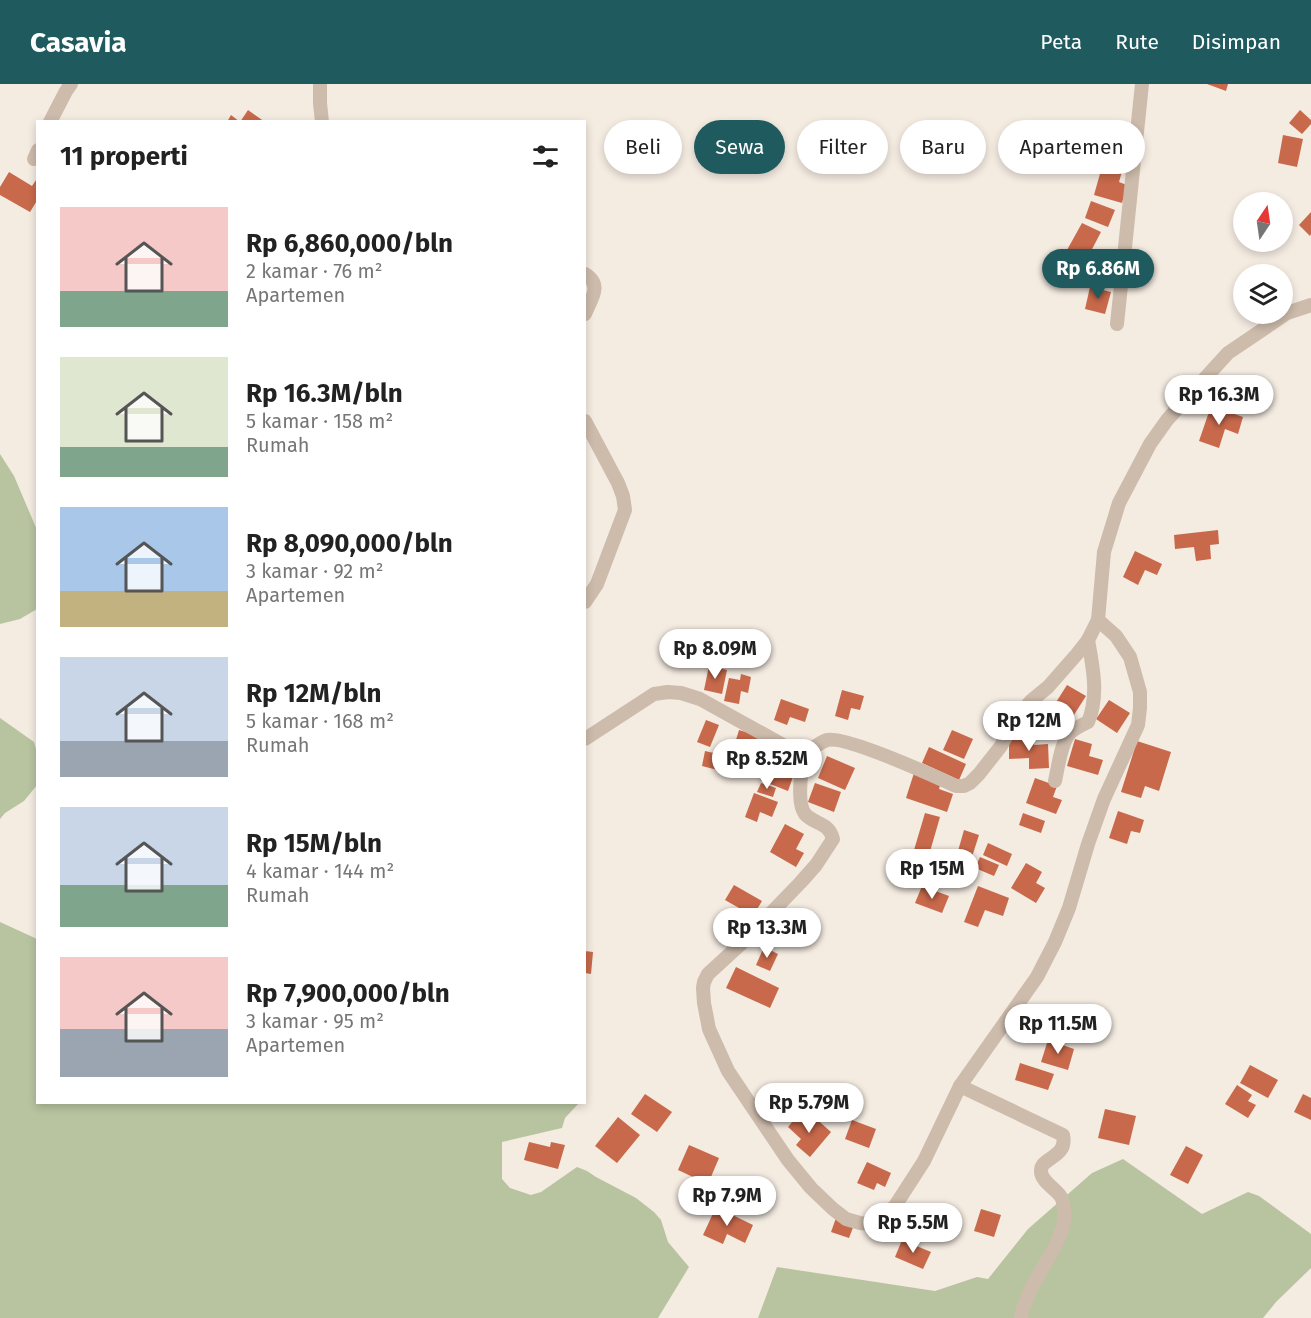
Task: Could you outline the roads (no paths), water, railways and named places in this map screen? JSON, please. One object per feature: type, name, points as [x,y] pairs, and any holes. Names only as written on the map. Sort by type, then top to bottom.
[{"type":"street","points":[[51,120],[71,84]]},
{"type":"street","points":[[320,84],[322,120]]},
{"type":"street","points":[[1118,324],[1142,84]]},
{"type":"street","points":[[586,275],[595,282],[595,288],[586,312]]},
{"type":"street","points":[[803,756],[827,740],[835,740],[864,747],[956,786],[970,783],[1001,746],[1016,718],[1048,687],[1088,640],[1098,620],[1104,552],[1119,503],[1150,444],[1167,420],[1228,353],[1287,313],[1311,305]]},
{"type":"street","points":[[586,423],[618,483],[625,510],[601,576],[586,600]]},
{"type":"street","points":[[803,756],[800,797],[804,813],[825,826],[831,832],[833,839],[816,865],[800,883],[744,941],[708,974],[703,988],[704,1003],[709,1029],[728,1071],[788,1160],[811,1188],[833,1209],[846,1219],[869,1224],[879,1220],[895,1206],[924,1161],[960,1086],[1037,977],[1069,908],[1104,799],[1138,725],[1140,708],[1140,692],[1130,657],[1116,636],[1098,620]]},
{"type":"street","points":[[1055,781],[1069,733],[1088,722],[1091,714],[1094,671],[1088,640]]},
{"type":"street","points":[[586,738],[654,694],[681,693],[700,699],[803,756]]},
{"type":"street","points":[[960,1086],[1064,1136],[1065,1143],[1062,1151],[1043,1164],[1041,1171],[1043,1178],[1063,1199],[1064,1219],[1061,1235],[1026,1300],[1021,1318]]}]
